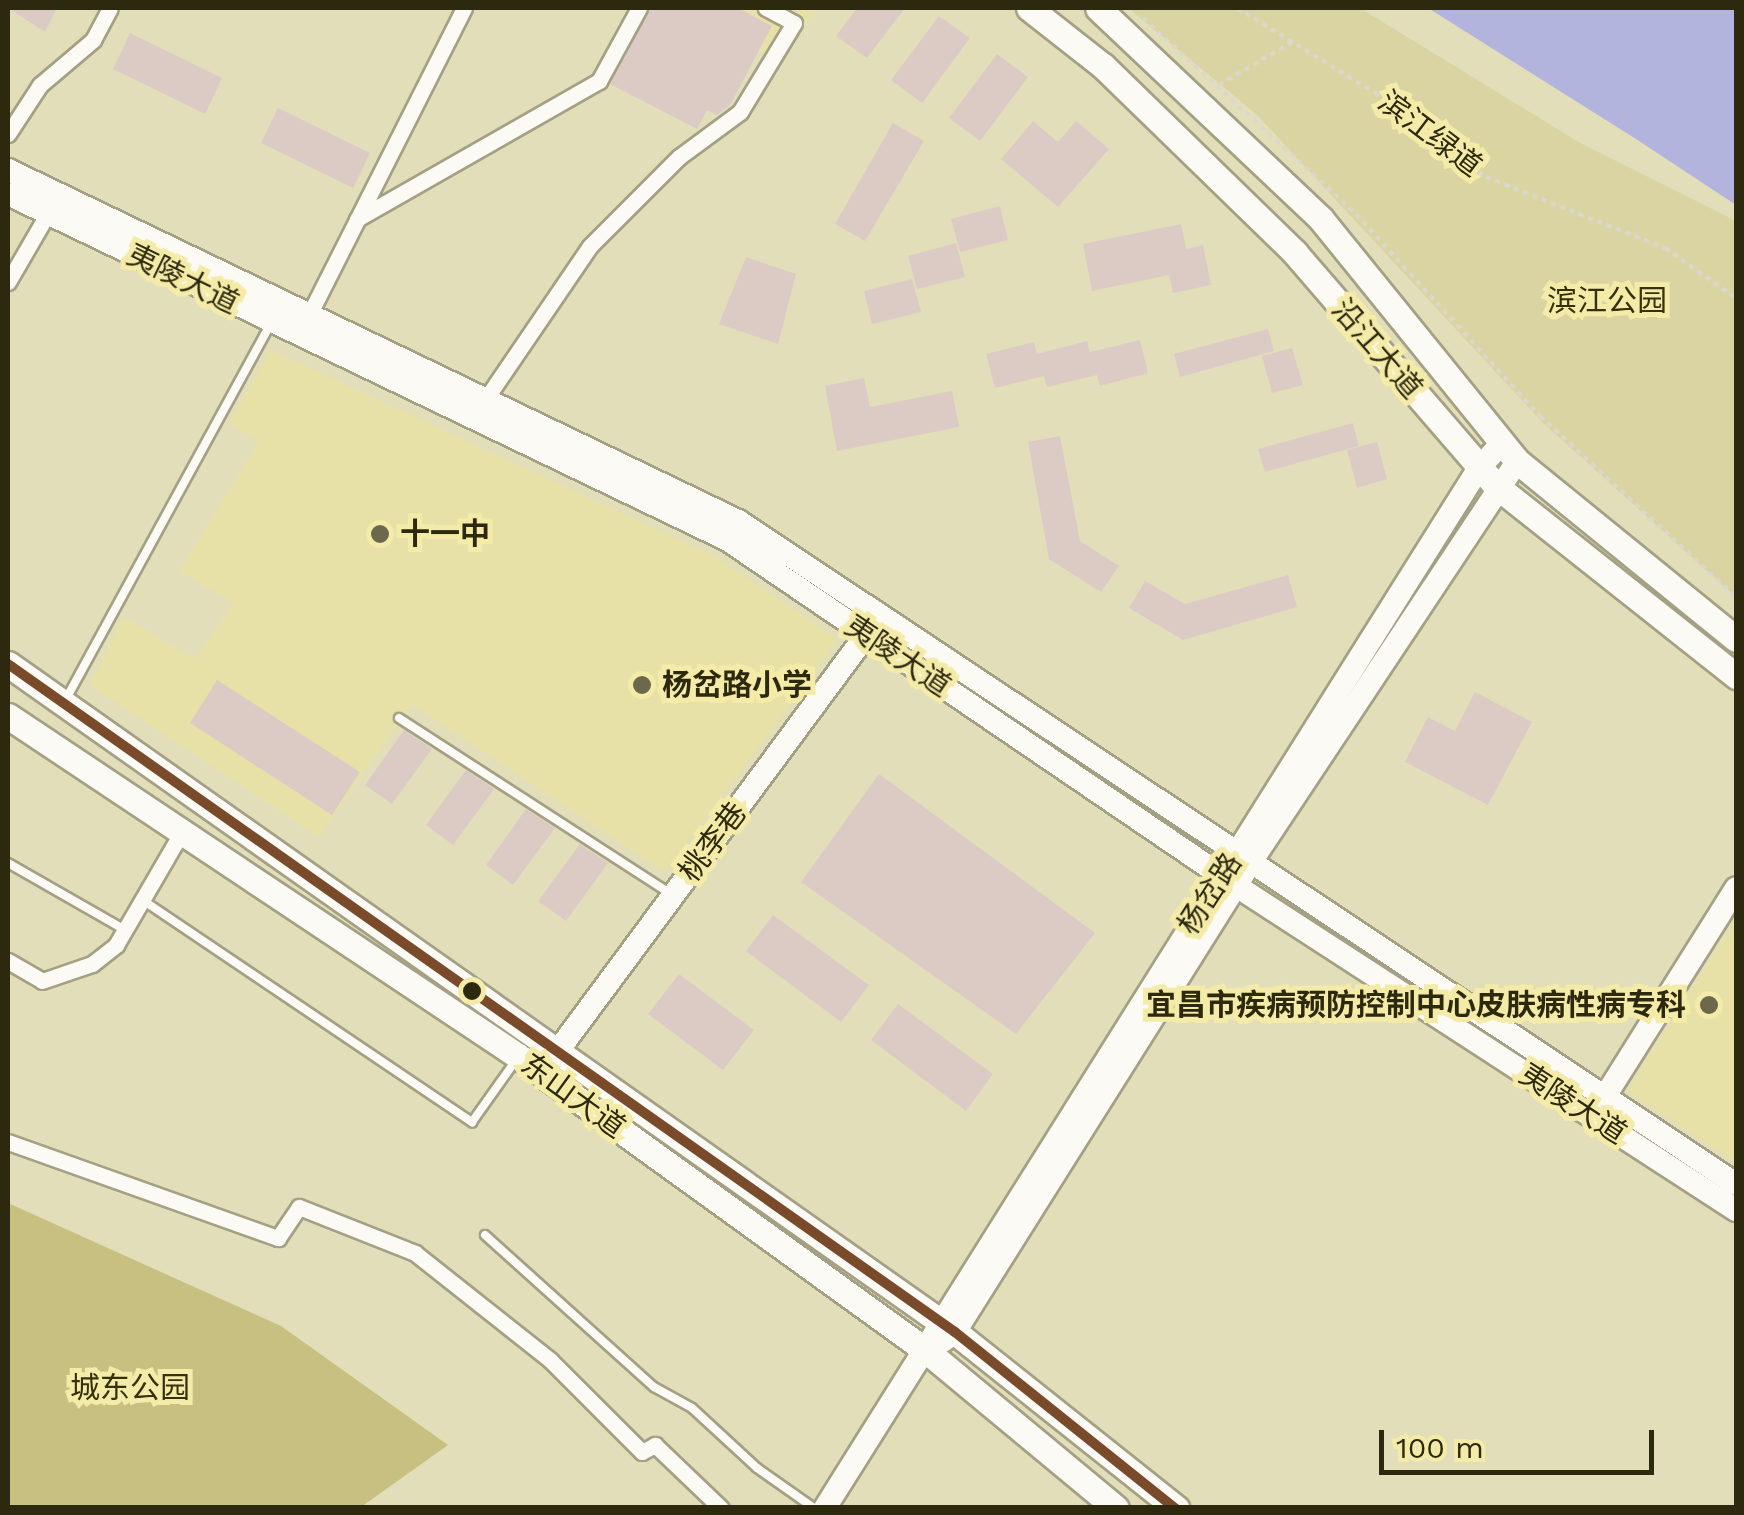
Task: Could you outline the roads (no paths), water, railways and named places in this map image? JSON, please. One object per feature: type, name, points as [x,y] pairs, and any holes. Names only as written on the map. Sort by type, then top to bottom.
[{"type":"main road","name":"沿江大道","points":[[1029,8],[1103,66],[1294,253],[1487,476],[1736,676]]},
{"type":"main road","name":"沿江大道","points":[[1098,8],[1321,219],[1510,452],[1736,639]]},
{"type":"main road","name":"夷陵大道","points":[[8,170],[738,522],[1236,870],[1736,1210]]},
{"type":"main road","name":"夷陵大道","points":[[8,194],[728,540],[866,635],[1736,1184]]},
{"type":"main road","name":"杨岔路","points":[[825,1508],[946,1327],[1487,476],[1510,452]]},
{"type":"main road","name":"桃李巷","points":[[560,1048],[866,635]]},
{"type":"main road","name":"东山大道","points":[[8,664],[560,1048],[946,1327],[1176,1508]]},
{"type":"main road","name":"东山大道","points":[[8,716],[180,835],[518,1056],[928,1352],[1116,1508]]},
{"type":"main road","points":[[1604,1098],[1736,888]]},
{"type":"street","points":[[8,134],[40,85],[93,40],[110,8]]},
{"type":"street","points":[[309,315],[464,8]]},
{"type":"street","points":[[357,219],[598,82],[639,8]]},
{"type":"street","points":[[485,400],[590,246],[679,157],[740,112],[794,23],[766,8]]},
{"type":"street","points":[[8,282],[48,214]]},
{"type":"street","points":[[8,961],[42,980],[64,977],[92,964],[126,930],[180,835]]},
{"type":"street","points":[[8,1142],[278,1238],[300,1208],[415,1254],[550,1360],[642,1452],[655,1445],[720,1508]]},
{"type":"lane","points":[[64,702],[272,322]]},
{"type":"lane","points":[[398,718],[673,895]]},
{"type":"lane","points":[[8,864],[126,930]]},
{"type":"lane","points":[[144,901],[472,1122],[518,1056]]},
{"type":"lane","points":[[484,1234],[654,1387],[692,1408],[758,1468],[814,1508]]},
{"type":"water","points":[[1428,8],[1736,8],[1736,205],[1636,139]]},
{"type":"place","name":"十一中","points":[[380,534]]},
{"type":"place","name":"杨岔路小学","points":[[642,685]]},
{"type":"place","name":"宜昌市疾病预防控制中心皮肤病性病专科","points":[[1709,1005]]},
{"type":"park label","name":"滨江公园","points":[[1607,301]]},
{"type":"park label","name":"城东公园","points":[[130,1388]]}]
